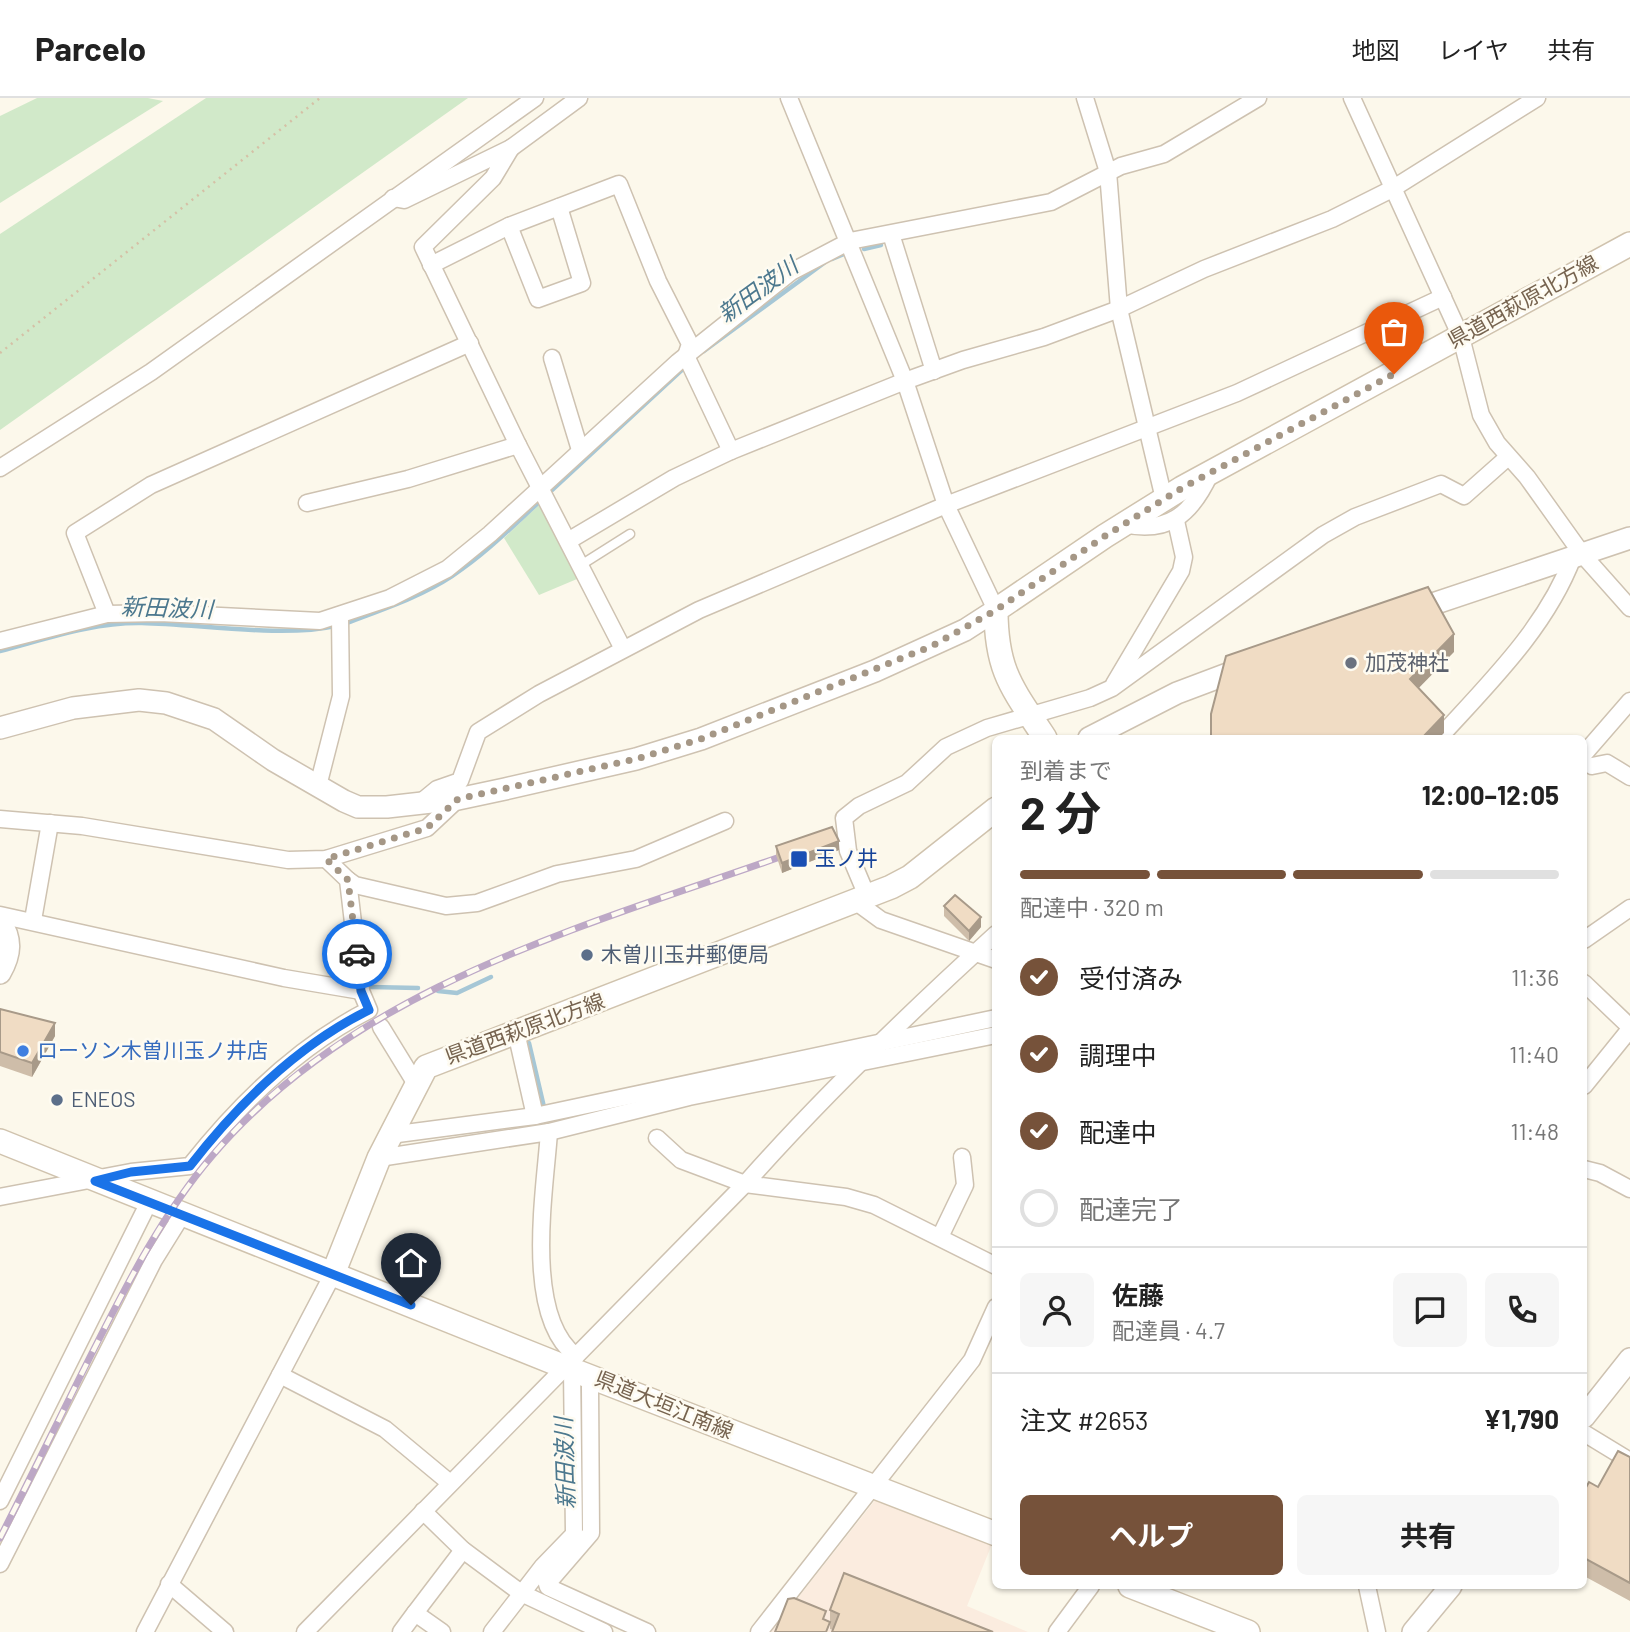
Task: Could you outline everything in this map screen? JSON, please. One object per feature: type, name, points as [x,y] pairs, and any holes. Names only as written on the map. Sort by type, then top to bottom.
[{"type":"main road","name":"県道西萩原北方線","points":[[996,610],[1164,499],[1630,244]]},
{"type":"main road","points":[[996,610],[996,641],[1000,664],[1043,735]]},
{"type":"main road","name":"県道西萩原北方線","points":[[333,1274],[379,1158],[422,1072],[431,1064],[910,877],[992,812]]},
{"type":"main road","points":[[0,1141],[333,1274]]},
{"type":"main road","name":"県道大垣江南線","points":[[333,1274],[577,1367],[992,1532]]},
{"type":"main road","points":[[1138,1589],[1248,1632]]},
{"type":"street","points":[[0,468],[151,372],[535,98]]},
{"type":"street","points":[[393,198],[404,200],[511,148],[579,98]]},
{"type":"street","points":[[0,728],[73,708],[139,700],[166,703],[214,719],[273,760],[358,807],[458,799],[636,759],[701,739],[875,671],[965,630],[996,610],[946,505],[905,381],[850,241],[789,98]]},
{"type":"street","points":[[1085,98],[1108,172],[1119,309],[1145,429],[1164,499]]},
{"type":"street","points":[[0,641],[107,614],[160,613],[320,621],[340,617],[390,598],[447,569],[490,534],[686,356],[791,272],[850,241],[1041,205],[1108,172],[1164,154],[1258,98]]},
{"type":"street","points":[[1352,98],[1461,337],[1480,415],[1508,457],[1527,477],[1578,555],[1630,608]]},
{"type":"street","points":[[568,541],[664,484],[732,451],[905,381],[1044,337],[1119,309],[1204,269],[1332,219],[1392,189],[1538,98]]},
{"type":"street","points":[[511,148],[493,177],[423,247],[518,445],[623,649]]},
{"type":"street","points":[[431,265],[509,226],[619,184],[658,281],[690,344],[686,356],[732,451]]},
{"type":"street","points":[[509,226],[538,299],[582,284],[559,207]]},
{"type":"street","points":[[891,234],[934,371]]},
{"type":"street","points":[[420,803],[438,789],[460,781],[478,732],[623,649],[699,610],[946,505],[1145,429],[1313,360],[1443,298]]},
{"type":"street","points":[[107,614],[75,533],[151,485],[470,343]]},
{"type":"street","points":[[552,358],[580,450]]},
{"type":"street","points":[[307,503],[408,479],[518,445]]},
{"type":"street","points":[[992,959],[881,920],[861,898],[848,851],[844,818],[859,806],[907,783],[946,747],[987,728],[1090,698],[1112,688],[1323,535],[1355,517],[1441,484],[1464,496],[1508,457]]},
{"type":"street","points":[[1123,524],[1147,530],[1176,521],[1202,492],[1210,474]]},
{"type":"street","points":[[1112,688],[1181,571],[1184,557],[1176,521]]},
{"type":"street","points":[[1395,617],[1630,538]]},
{"type":"street","points":[[1442,735],[1517,652],[1563,584],[1578,555]]},
{"type":"street","points":[[318,786],[341,696],[340,617]]},
{"type":"street","points":[[1094,735],[1177,693],[1272,658]]},
{"type":"street","points":[[1630,701],[1588,760],[1607,763],[1630,777]]},
{"type":"street","points":[[0,819],[50,823],[288,860],[326,859],[427,828],[458,799]]},
{"type":"street","points":[[326,859],[355,885],[446,906],[477,903],[557,874],[636,859],[725,821]]},
{"type":"street","points":[[33,920],[50,823]]},
{"type":"street","points":[[0,1197],[131,1172],[190,1166],[230,1118],[305,1049],[369,1010],[361,991],[348,880]]},
{"type":"street","points":[[1587,938],[1630,908]]},
{"type":"street","points":[[0,915],[33,920],[284,978],[361,991]]},
{"type":"street","points":[[0,921],[8,934],[10,947],[0,973]]},
{"type":"street","points":[[306,1632],[450,1483],[577,1367],[860,1063],[992,938]]},
{"type":"street","points":[[1587,986],[1630,1028],[1587,1082]]},
{"type":"street","points":[[390,1135],[535,1116],[992,1019]]},
{"type":"street","points":[[381,1027],[416,1084]]},
{"type":"street","points":[[516,1032],[535,1116]]},
{"type":"street","points":[[379,1158],[549,1132],[690,1097],[992,1036]]},
{"type":"street","points":[[549,1132],[540,1265],[546,1307],[590,1387],[592,1533],[547,1584],[548,1587],[648,1632]]},
{"type":"street","points":[[657,1139],[681,1160],[745,1184],[846,1197],[874,1205],[992,1264]]},
{"type":"street","points":[[940,1237],[965,1185],[962,1157]]},
{"type":"street","points":[[1587,1170],[1600,1173],[1630,1189]]},
{"type":"street","points":[[0,1501],[149,1202]]},
{"type":"street","points":[[0,1564],[154,1260],[182,1215]]},
{"type":"street","points":[[145,1632],[333,1274]]},
{"type":"street","points":[[759,1632],[972,1360],[992,1316]]},
{"type":"street","points":[[1587,1414],[1630,1359]]},
{"type":"street","points":[[492,1632],[520,1594],[574,1534],[577,1367]]},
{"type":"street","points":[[281,1375],[385,1429],[450,1483]]},
{"type":"street","points":[[1587,1435],[1630,1461]]},
{"type":"street","points":[[424,1511],[463,1550],[520,1594],[604,1632]]},
{"type":"street","points":[[401,1632],[463,1550]]},
{"type":"street","points":[[169,1584],[225,1632]]},
{"type":"street","points":[[1057,1632],[1089,1589]]},
{"type":"street","points":[[1368,1589],[1377,1632]]},
{"type":"street","points":[[1413,1632],[1449,1589]]},
{"type":"street","points":[[415,1613],[442,1632]]},
{"type":"lane","points":[[581,565],[630,534]]},
{"type":"path","points":[[0,353],[320,98]]},
{"type":"shaded area","points":[[876,1499],[992,1544],[967,1606],[1028,1632],[771,1632]]},
{"type":"green space","points":[[37,98],[148,98],[163,101],[0,203],[0,116]]},
{"type":"green space","points":[[206,98],[468,98],[0,430],[0,234]]},
{"type":"green space","points":[[541,503],[577,579],[539,595],[504,538]]},
{"type":"building","name":"加茂神社","points":[[1428,587],[1454,634],[1410,679],[1444,715],[1425,735],[1211,735],[1211,714],[1226,656]]},
{"type":"building","points":[[832,827],[839,841],[782,863],[776,846]]},
{"type":"building","points":[[955,895],[981,917],[969,931],[944,906]]},
{"type":"building","name":"ローソン木曽川玉ノ井店","points":[[0,1009],[55,1023],[32,1063],[0,1052]]},
{"type":"building","points":[[1618,1451],[1630,1457],[1630,1583],[1587,1560],[1587,1486],[1589,1482],[1598,1487]]},
{"type":"building","points":[[844,1573],[993,1632],[832,1632],[839,1614],[830,1610]]},
{"type":"building","points":[[794,1598],[826,1611],[823,1619],[830,1622],[826,1632],[775,1632],[788,1599]]},
{"type":"waterway","name":"新田波川","points":[[864,249],[881,245]]},
{"type":"waterway","name":"新田波川","points":[[832,259],[844,254]]},
{"type":"waterway","name":"新田波川","points":[[704,351],[824,263]]},
{"type":"waterway","name":"新田波川","points":[[552,490],[685,367]]},
{"type":"waterway","name":"新田波川","points":[[347,623],[388,608],[452,576],[486,550],[539,502]]},
{"type":"waterway","name":"新田波川","points":[[0,651],[70,632],[124,623],[266,631],[335,626]]},
{"type":"waterway","name":"新田波川","points":[[438,991],[457,993],[491,977]]},
{"type":"waterway","name":"新田波川","points":[[371,987],[418,988]]},
{"type":"waterway","name":"新田波川","points":[[529,1043],[544,1107]]},
{"type":"waterway","name":"新田波川","points":[[580,1385],[583,1468]]},
{"type":"railway","points":[[0,1538],[144,1254],[193,1179],[271,1097],[336,1046],[407,1003],[481,967],[559,935],[794,852]]},
{"type":"way so far","points":[[357,954],[348,880],[326,859],[427,828],[458,799],[636,759],[701,739],[815,696],[932,646],[965,630],[1043,576],[1182,488],[1394,374]]},
{"type":"place","name":"加茂神社","points":[[1351,663]]},
{"type":"place","name":"玉ノ井","points":[[799,859]]},
{"type":"place","name":"木曽川玉井郵便局","points":[[587,955]]},
{"type":"place","name":"ローソン木曽川玉ノ井店","points":[[23,1051]]},
{"type":"place","name":"ENEOS","points":[[57,1100]]},
{"type":"route","points":[[357,954],[361,991],[369,1010],[305,1049],[230,1118],[190,1166],[131,1172],[95,1181],[411,1305]]}]
